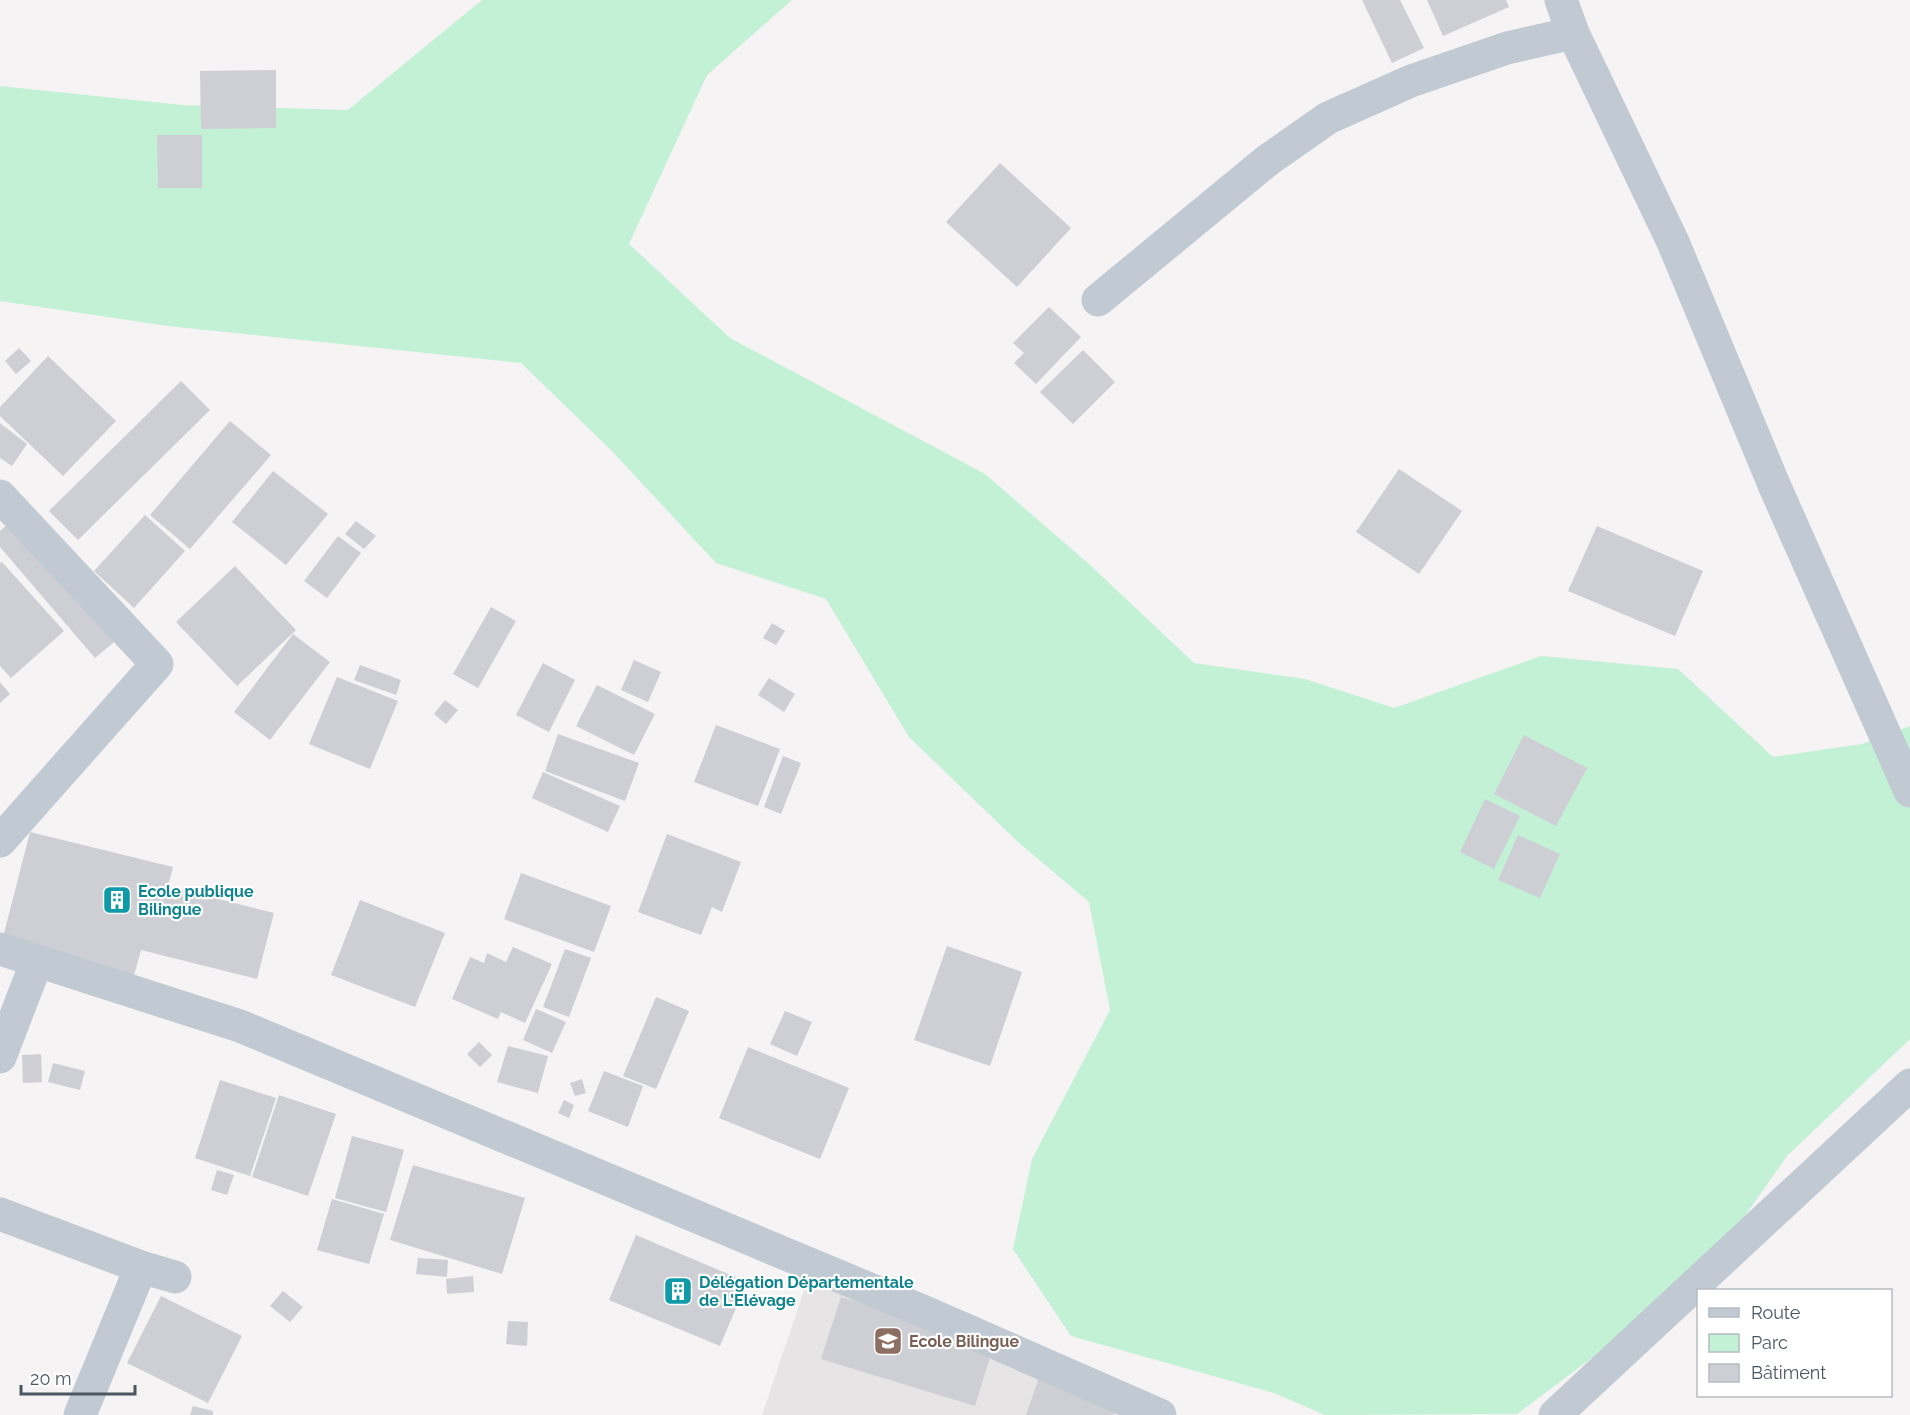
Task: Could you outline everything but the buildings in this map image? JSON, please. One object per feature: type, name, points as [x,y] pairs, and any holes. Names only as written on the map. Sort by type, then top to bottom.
[{"type":"street","points":[[1561,0],[1574,33],[1673,242],[1780,498],[1910,790]]},
{"type":"street","points":[[1098,300],[1268,160],[1328,118],[1411,81],[1508,48],[1574,33]]},
{"type":"street","points":[[0,496],[157,664],[0,841]]},
{"type":"street","points":[[0,949],[240,1026],[916,1308],[1161,1415]]},
{"type":"street","points":[[0,1058],[38,961]]},
{"type":"street","points":[[1555,1415],[1903,1104]]},
{"type":"street","points":[[0,1214],[141,1267],[175,1277]]},
{"type":"street","points":[[80,1415],[141,1267]]},
{"type":"shaded area","name":"Ecole Bilingue","points":[[812,1267],[1168,1415],[762,1415]]},
{"type":"green space","points":[[482,0],[792,0],[707,75],[629,244],[730,338],[985,474],[1090,565],[1194,663],[1305,679],[1394,708],[1541,656],[1678,669],[1773,757],[1862,744],[1910,726],[1910,1039],[1787,1156],[1704,1274],[1517,1414],[1325,1415],[1274,1393],[1071,1336],[1013,1249],[1032,1159],[1110,1010],[1089,902],[1018,842],[909,737],[826,599],[716,563],[611,450],[521,363],[168,326],[0,301],[0,86],[182,105],[348,110]]},
{"type":"place","name":"Ecole publique Bilingue","points":[[117,900]]},
{"type":"place","name":"Délégation Départementale de L'Elévage","points":[[678,1291]]},
{"type":"place","name":"Ecole Bilingue","points":[[888,1341]]}]
